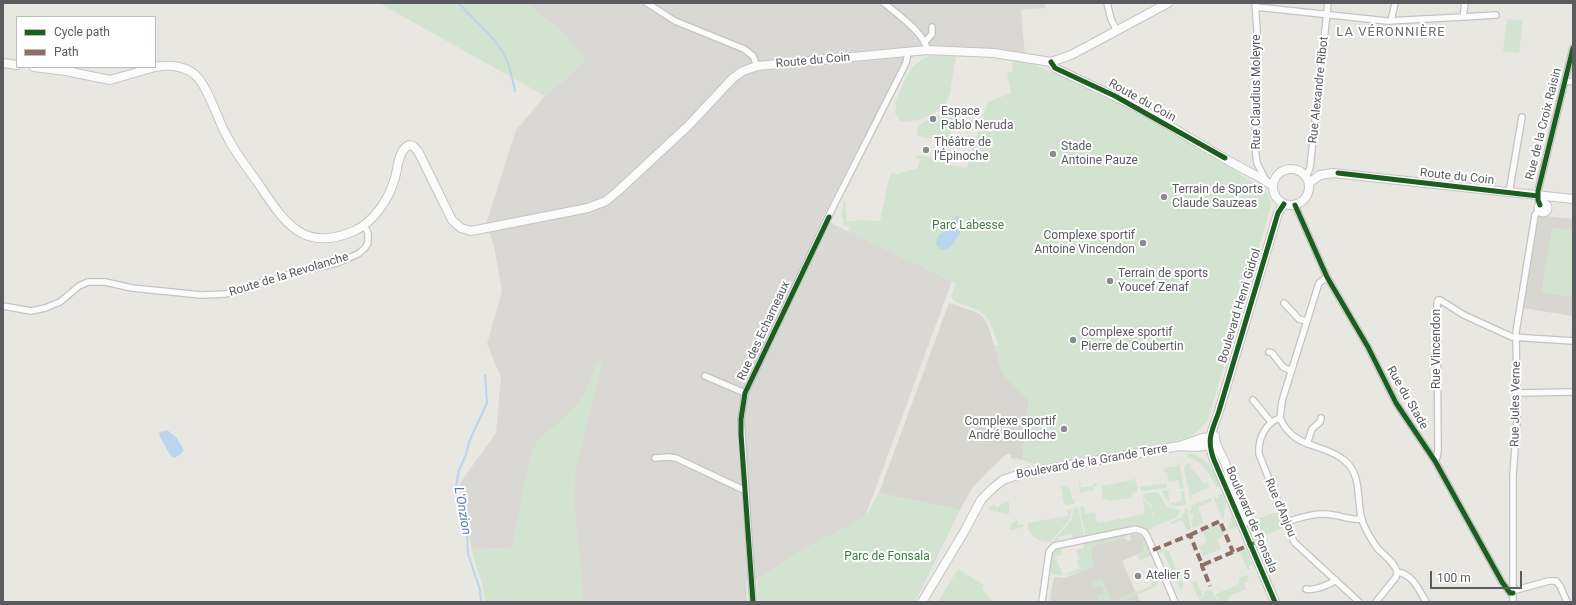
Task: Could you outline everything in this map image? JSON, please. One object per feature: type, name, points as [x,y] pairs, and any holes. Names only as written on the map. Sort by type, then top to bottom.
[{"type":"main road","points":[[1051,62],[1071,55],[1168,3]]},
{"type":"main road","name":"Route du Coin","points":[[364,225],[373,217],[388,196],[395,178],[401,154],[405,147],[409,145],[413,146],[418,151],[452,220],[456,225],[465,230],[471,231],[494,227],[588,208],[606,201],[688,126],[733,78],[743,71],[757,66],[908,53],[927,50],[994,53],[1051,62],[1055,68],[1115,96],[1273,185]]},
{"type":"main road","points":[[3,63],[16,65]]},
{"type":"main road","points":[[156,67],[169,65],[186,69],[199,79],[229,140],[275,208],[294,230],[313,238],[327,238],[355,231],[364,225]]},
{"type":"main road","points":[[42,68],[66,71],[110,80],[152,68]]},
{"type":"main road","points":[[1285,170],[1297,170],[1307,180],[1309,191],[1300,203],[1295,205],[1284,204],[1275,197],[1273,185],[1275,177],[1285,170]]},
{"type":"main road","name":"Route du Coin","points":[[1307,180],[1320,175],[1333,173],[1573,199]]},
{"type":"main road","points":[[1526,194],[1541,206],[1555,197]]},
{"type":"main road","name":"Boulevard Henri Gidrol","points":[[1213,440],[1218,414],[1278,213],[1284,204]]},
{"type":"main road","name":"Boulevard de la Grande Terre","points":[[922,602],[964,532],[981,500],[1003,480],[1020,474],[1179,446],[1197,448],[1213,440]]},
{"type":"main road","name":"Boulevard de Fonsala","points":[[1213,440],[1214,460],[1275,602]]},
{"type":"main road","name":"Boulevard de Fonsala","points":[[1213,440],[1227,469],[1232,486],[1280,602]]},
{"type":"street","points":[[646,3],[675,21],[744,49],[753,56],[757,66]]},
{"type":"street","points":[[884,3],[902,18],[925,42],[927,50]]},
{"type":"street","points":[[1107,3],[1117,31]]},
{"type":"street","name":"Rue Alexandre Ribot","points":[[1307,180],[1310,168],[1328,3]]},
{"type":"street","points":[[1391,21],[1395,3]]},
{"type":"street","points":[[1463,17],[1465,3]]},
{"type":"street","points":[[1255,5],[1327,15],[1391,21],[1496,15]]},
{"type":"street","name":"Rue Claudius Moleyre","points":[[1255,5],[1257,115],[1256,147],[1257,164],[1265,180]]},
{"type":"street","points":[[925,42],[932,34],[932,27]]},
{"type":"street","name":"Rue de la Croix Raisin","points":[[1541,206],[1538,196],[1545,159],[1573,48]]},
{"type":"street","name":"Rue des Echarneaux","points":[[753,602],[741,419],[745,393],[832,207],[906,63],[908,53]]},
{"type":"street","points":[[1565,81],[1573,82]]},
{"type":"street","name":"Route du Coin","points":[[1509,193],[1522,117]]},
{"type":"street","name":"Rue du Stade","points":[[1295,205],[1327,277],[1368,347],[1396,403],[1434,461],[1502,582],[1510,593],[1514,591]]},
{"type":"street","name":"Rue Jules Verne","points":[[1513,602],[1513,476],[1518,420],[1516,332],[1535,215],[1541,206]]},
{"type":"street","name":"Route de la Revolanche","points":[[3,306],[31,311],[45,308],[60,302],[78,286],[88,282],[105,282],[132,288],[201,295],[226,294],[293,274],[337,263],[358,254],[368,243],[368,233],[364,225]]},
{"type":"street","points":[[1327,277],[1319,283],[1306,321],[1282,401],[1280,418],[1289,433],[1307,444],[1336,455],[1350,466],[1357,479],[1362,519],[1370,537],[1394,565],[1397,572],[1396,577],[1376,602]]},
{"type":"street","name":"Rue Vincendon","points":[[1434,461],[1437,457],[1438,450],[1437,302],[1440,300],[1464,315],[1508,336],[1516,338]]},
{"type":"street","points":[[1284,303],[1299,319],[1306,321]]},
{"type":"street","points":[[1516,338],[1573,341]]},
{"type":"street","points":[[1269,352],[1272,353],[1285,369],[1291,371]]},
{"type":"street","points":[[705,376],[745,393]]},
{"type":"street","points":[[1517,393],[1573,392]]},
{"type":"street","points":[[1253,400],[1271,422],[1280,418]]},
{"type":"street","points":[[1307,444],[1312,429],[1320,422],[1321,418]]},
{"type":"street","name":"Rue d'Anjou","points":[[1271,422],[1261,437],[1258,454],[1294,542],[1359,602]]},
{"type":"street","points":[[654,458],[676,458],[746,491]]},
{"type":"street","points":[[1286,522],[1302,517],[1322,514],[1354,520],[1362,519]]},
{"type":"street","points":[[1042,602],[1049,552],[1054,546],[1136,529],[1144,532],[1147,536],[1175,602]]},
{"type":"street","points":[[1397,572],[1403,573],[1415,583],[1426,602]]},
{"type":"street","points":[[1306,589],[1311,590],[1328,585],[1336,580]]},
{"type":"street","points":[[1514,591],[1549,581],[1556,581],[1560,586],[1567,602]]},
{"type":"shaded area","points":[[527,3],[1045,3],[1045,8],[1021,10],[1025,55],[927,50],[903,62],[822,219],[952,281],[865,517],[794,555],[757,580],[746,580],[747,602],[583,602],[574,500],[575,470],[602,363],[599,361],[583,397],[573,410],[537,442],[531,455],[512,548],[472,549],[460,483],[496,433],[501,378],[487,344],[502,291],[494,246],[486,224],[516,130],[545,96],[570,75],[585,59],[555,24],[543,17]]},
{"type":"shaded area","points":[[1537,215],[1573,219],[1573,316],[1522,308]]},
{"type":"shaded area","points":[[949,303],[978,313],[984,318],[988,326],[1003,374],[1029,401],[1022,460],[1016,458],[1015,460],[1011,458],[1011,454],[1007,454],[972,488],[960,510],[879,493]]},
{"type":"shaded area","points":[[1573,316],[1573,338],[1571,338]]},
{"type":"shaded area","points":[[1130,535],[1139,535],[1144,539],[1145,542],[1142,543],[1145,551],[1122,561],[1140,602],[1051,602],[1050,598],[1054,577],[1064,578],[1095,566],[1091,556],[1092,546],[1124,538],[1128,541],[1131,540]]},
{"type":"green space","points":[[379,3],[527,3],[543,17],[555,24],[585,59],[570,75],[545,96]]},
{"type":"green space","points":[[1507,19],[1523,21],[1519,53],[1503,51]]},
{"type":"green space","points":[[934,55],[956,55],[947,101],[939,110],[926,117],[912,121],[900,121],[893,110],[895,110],[897,105],[895,103],[908,73],[918,62]]},
{"type":"green space","name":"Complexe sportif Antoine Vincendon","points":[[1013,60],[1035,65],[1156,120],[1207,155],[1266,191],[1271,202],[1270,209],[1208,420],[1190,437],[1159,445],[1042,466],[1022,460],[1029,401],[1003,374],[994,345],[998,345],[995,334],[988,319],[979,311],[954,301],[951,296],[956,283],[847,231],[850,228],[843,224],[844,220],[841,216],[845,199],[847,222],[859,220],[880,221],[889,179],[892,172],[899,175],[901,172],[918,168],[920,160],[916,158],[916,155],[943,159],[948,162],[949,165],[967,168],[988,102],[1011,93],[1007,73],[1012,72]]},
{"type":"green space","points":[[955,112],[949,142],[918,136],[917,132],[919,125],[935,116]]},
{"type":"green space","points":[[1552,227],[1573,231],[1573,297],[1541,292]]},
{"type":"green space","points":[[599,361],[602,362],[575,470],[574,500],[583,602],[485,602],[482,582],[472,549],[512,548],[531,455],[537,442],[573,410],[583,397]]},
{"type":"green space","points":[[1188,453],[1200,457],[1205,461],[1212,470],[1221,487],[1216,487],[1205,468],[1197,461],[1187,457]]},
{"type":"green space","points":[[1178,462],[1184,488],[1180,489],[1178,480],[1169,482],[1167,472],[1163,472],[1164,468],[1177,466]]},
{"type":"green space","points":[[1187,463],[1192,464],[1190,468],[1197,474],[1204,484],[1208,483],[1210,487],[1191,495],[1192,500],[1190,498],[1189,485],[1187,485],[1184,468]]},
{"type":"green space","points":[[1135,478],[1138,491],[1132,493],[1131,498],[1111,501],[1103,498],[1101,486],[1133,480]]},
{"type":"green space","points":[[1079,483],[1081,483],[1080,488],[1093,486],[1094,483],[1096,483],[1097,486],[1093,487],[1094,490],[1080,493]]},
{"type":"green space","points":[[1166,483],[1167,488],[1141,491],[1140,487]]},
{"type":"green space","points":[[1064,486],[1070,489],[1073,501],[1077,498],[1074,504],[1064,504],[1061,487]]},
{"type":"green space","points":[[1168,490],[1170,503],[1162,491]]},
{"type":"green space","points":[[1181,491],[1184,491],[1186,504],[1174,506],[1170,503],[1182,501]]},
{"type":"green space","points":[[1155,492],[1159,494],[1167,507],[1181,510],[1176,518],[1147,530],[1136,525],[1085,535],[1080,507],[1084,506],[1085,514],[1095,512],[1097,523],[1145,514],[1143,500],[1149,505],[1154,516],[1151,505],[1143,497],[1144,494]]},
{"type":"green space","name":"Parc de Fonsala","points":[[879,493],[960,510],[915,602],[758,602],[757,580],[794,555],[865,517]]},
{"type":"green space","points":[[1223,493],[1226,501],[1223,521],[1213,497],[1214,496],[1216,499],[1219,498],[1218,495]]},
{"type":"green space","points":[[1211,498],[1212,501],[1198,507],[1204,523],[1193,528],[1191,519],[1193,519],[1193,515],[1190,515],[1190,510],[1192,509],[1191,506]]},
{"type":"green space","points":[[1007,501],[1009,502],[1009,514],[989,510],[989,508],[994,504],[997,508],[1002,503],[1003,504]]},
{"type":"green space","points":[[1078,507],[1084,536],[1073,538],[1071,534],[1058,537],[1059,540],[1054,542],[1054,540],[1071,521],[1074,508]]},
{"type":"green space","points":[[1274,507],[1278,508],[1287,531],[1285,532],[1283,528],[1263,536],[1264,541],[1261,542],[1251,517],[1254,516],[1256,520],[1276,512]]},
{"type":"green space","points":[[1187,508],[1191,529],[1187,531],[1182,520],[1172,524],[1171,522],[1182,517],[1185,509]]},
{"type":"green space","points":[[1072,509],[1069,520],[1050,542],[1041,541],[1034,537],[1028,528],[1027,523],[1068,516],[1067,510]]},
{"type":"green space","points":[[1232,514],[1237,527],[1228,530]]},
{"type":"green space","points":[[1017,520],[1018,525],[1023,524],[1024,527],[1010,530],[1012,523]]},
{"type":"green space","points":[[1219,523],[1224,535],[1217,539],[1221,549],[1203,556],[1199,546],[1207,542],[1202,530]]},
{"type":"green space","points":[[1127,535],[1127,537],[1092,546],[1091,556],[1095,566],[1079,572],[1063,575],[1080,568],[1076,560],[1079,559],[1076,550],[1084,548],[1083,543]]},
{"type":"green space","points":[[1145,542],[1152,555],[1140,560],[1137,554],[1145,551],[1142,543]]},
{"type":"green space","points":[[1061,548],[1063,554],[1055,557],[1063,575],[1050,572],[1053,552]]},
{"type":"green space","points":[[1164,549],[1169,552],[1177,572],[1169,575],[1168,573],[1172,571],[1163,552],[1160,553],[1159,550]]},
{"type":"green space","points":[[1246,549],[1252,564],[1249,566],[1250,569],[1248,570],[1240,552]]},
{"type":"green space","points":[[1150,567],[1152,567],[1158,583],[1155,587],[1120,602],[1110,602],[1152,586],[1150,580],[1154,578]]},
{"type":"green space","points":[[958,569],[984,585],[982,589],[993,602],[938,602]]},
{"type":"green space","points":[[1178,574],[1184,586],[1181,588],[1183,596],[1175,578],[1171,580],[1170,577]]},
{"type":"green space","points":[[1247,575],[1249,581],[1244,583],[1246,589],[1231,595],[1227,602],[1220,602],[1216,594],[1239,584],[1239,578]]},
{"type":"green space","points":[[1102,579],[1111,599],[1107,602],[1100,602],[1097,596],[1104,593],[1101,585],[1094,588],[1092,583]]},
{"type":"green space","points":[[1196,581],[1203,596],[1198,598],[1192,583]]},
{"type":"green space","points":[[1211,589],[1218,602],[1200,602],[1199,599],[1205,596],[1204,592]]},
{"type":"water","points":[[956,216],[961,218],[964,222],[960,232],[949,248],[944,250],[940,249],[936,244],[937,237],[947,229]]},
{"type":"water","points":[[167,430],[176,437],[184,450],[181,454],[174,458],[170,455],[159,435],[160,432]]},
{"type":"waterway","name":"L'Onzion","points":[[459,3],[499,46],[508,63],[515,91]]},
{"type":"waterway","name":"L'Onzion","points":[[481,602],[480,590],[468,554],[467,532],[457,499],[456,486],[459,470],[466,455],[469,442],[487,403],[485,375]]},
{"type":"marked path","points":[[1190,535],[1220,521],[1233,552]]},
{"type":"marked path","points":[[1153,550],[1190,535],[1201,562],[1205,564],[1254,543]]},
{"type":"marked path","points":[[1202,563],[1210,586]]},
{"type":"cycle path","points":[[1540,205],[1538,200],[1538,191],[1573,48]]},
{"type":"cycle path","points":[[1051,62],[1055,68],[1115,96],[1225,158]]},
{"type":"cycle path","points":[[1338,173],[1538,196]]},
{"type":"cycle path","points":[[1275,602],[1214,460],[1210,440],[1278,213],[1284,204]]},
{"type":"cycle path","points":[[1295,205],[1327,277],[1368,347],[1396,403],[1435,461],[1502,582],[1510,593],[1513,593]]},
{"type":"cycle path","points":[[753,602],[741,434],[741,419],[745,393],[829,217]]},
{"type":"place","name":"Espace Pablo Neruda","points":[[933,119]]},
{"type":"place","name":"Théâtre de l’Épinoche","points":[[926,150]]},
{"type":"place","name":"Stade Antoine Pauze","points":[[1053,154]]},
{"type":"place","name":"Terrain de Sports Claude Sauzeas","points":[[1164,197]]},
{"type":"place","name":"Complexe sportif Antoine Vincendon","points":[[1143,243]]},
{"type":"place","name":"Terrain de sports Youcef Zenaf","points":[[1110,281]]},
{"type":"place","name":"Complexe sportif Pierre de Coubertin","points":[[1073,340]]},
{"type":"place","name":"Complexe sportif André Boulloche","points":[[1064,429]]},
{"type":"place","name":"Atelier 5","points":[[1138,576]]},
{"type":"district","name":"LA VÉRONNIÈRE","points":[[1391,33]]},
{"type":"park label","name":"Parc Labesse","points":[[968,226]]}]
